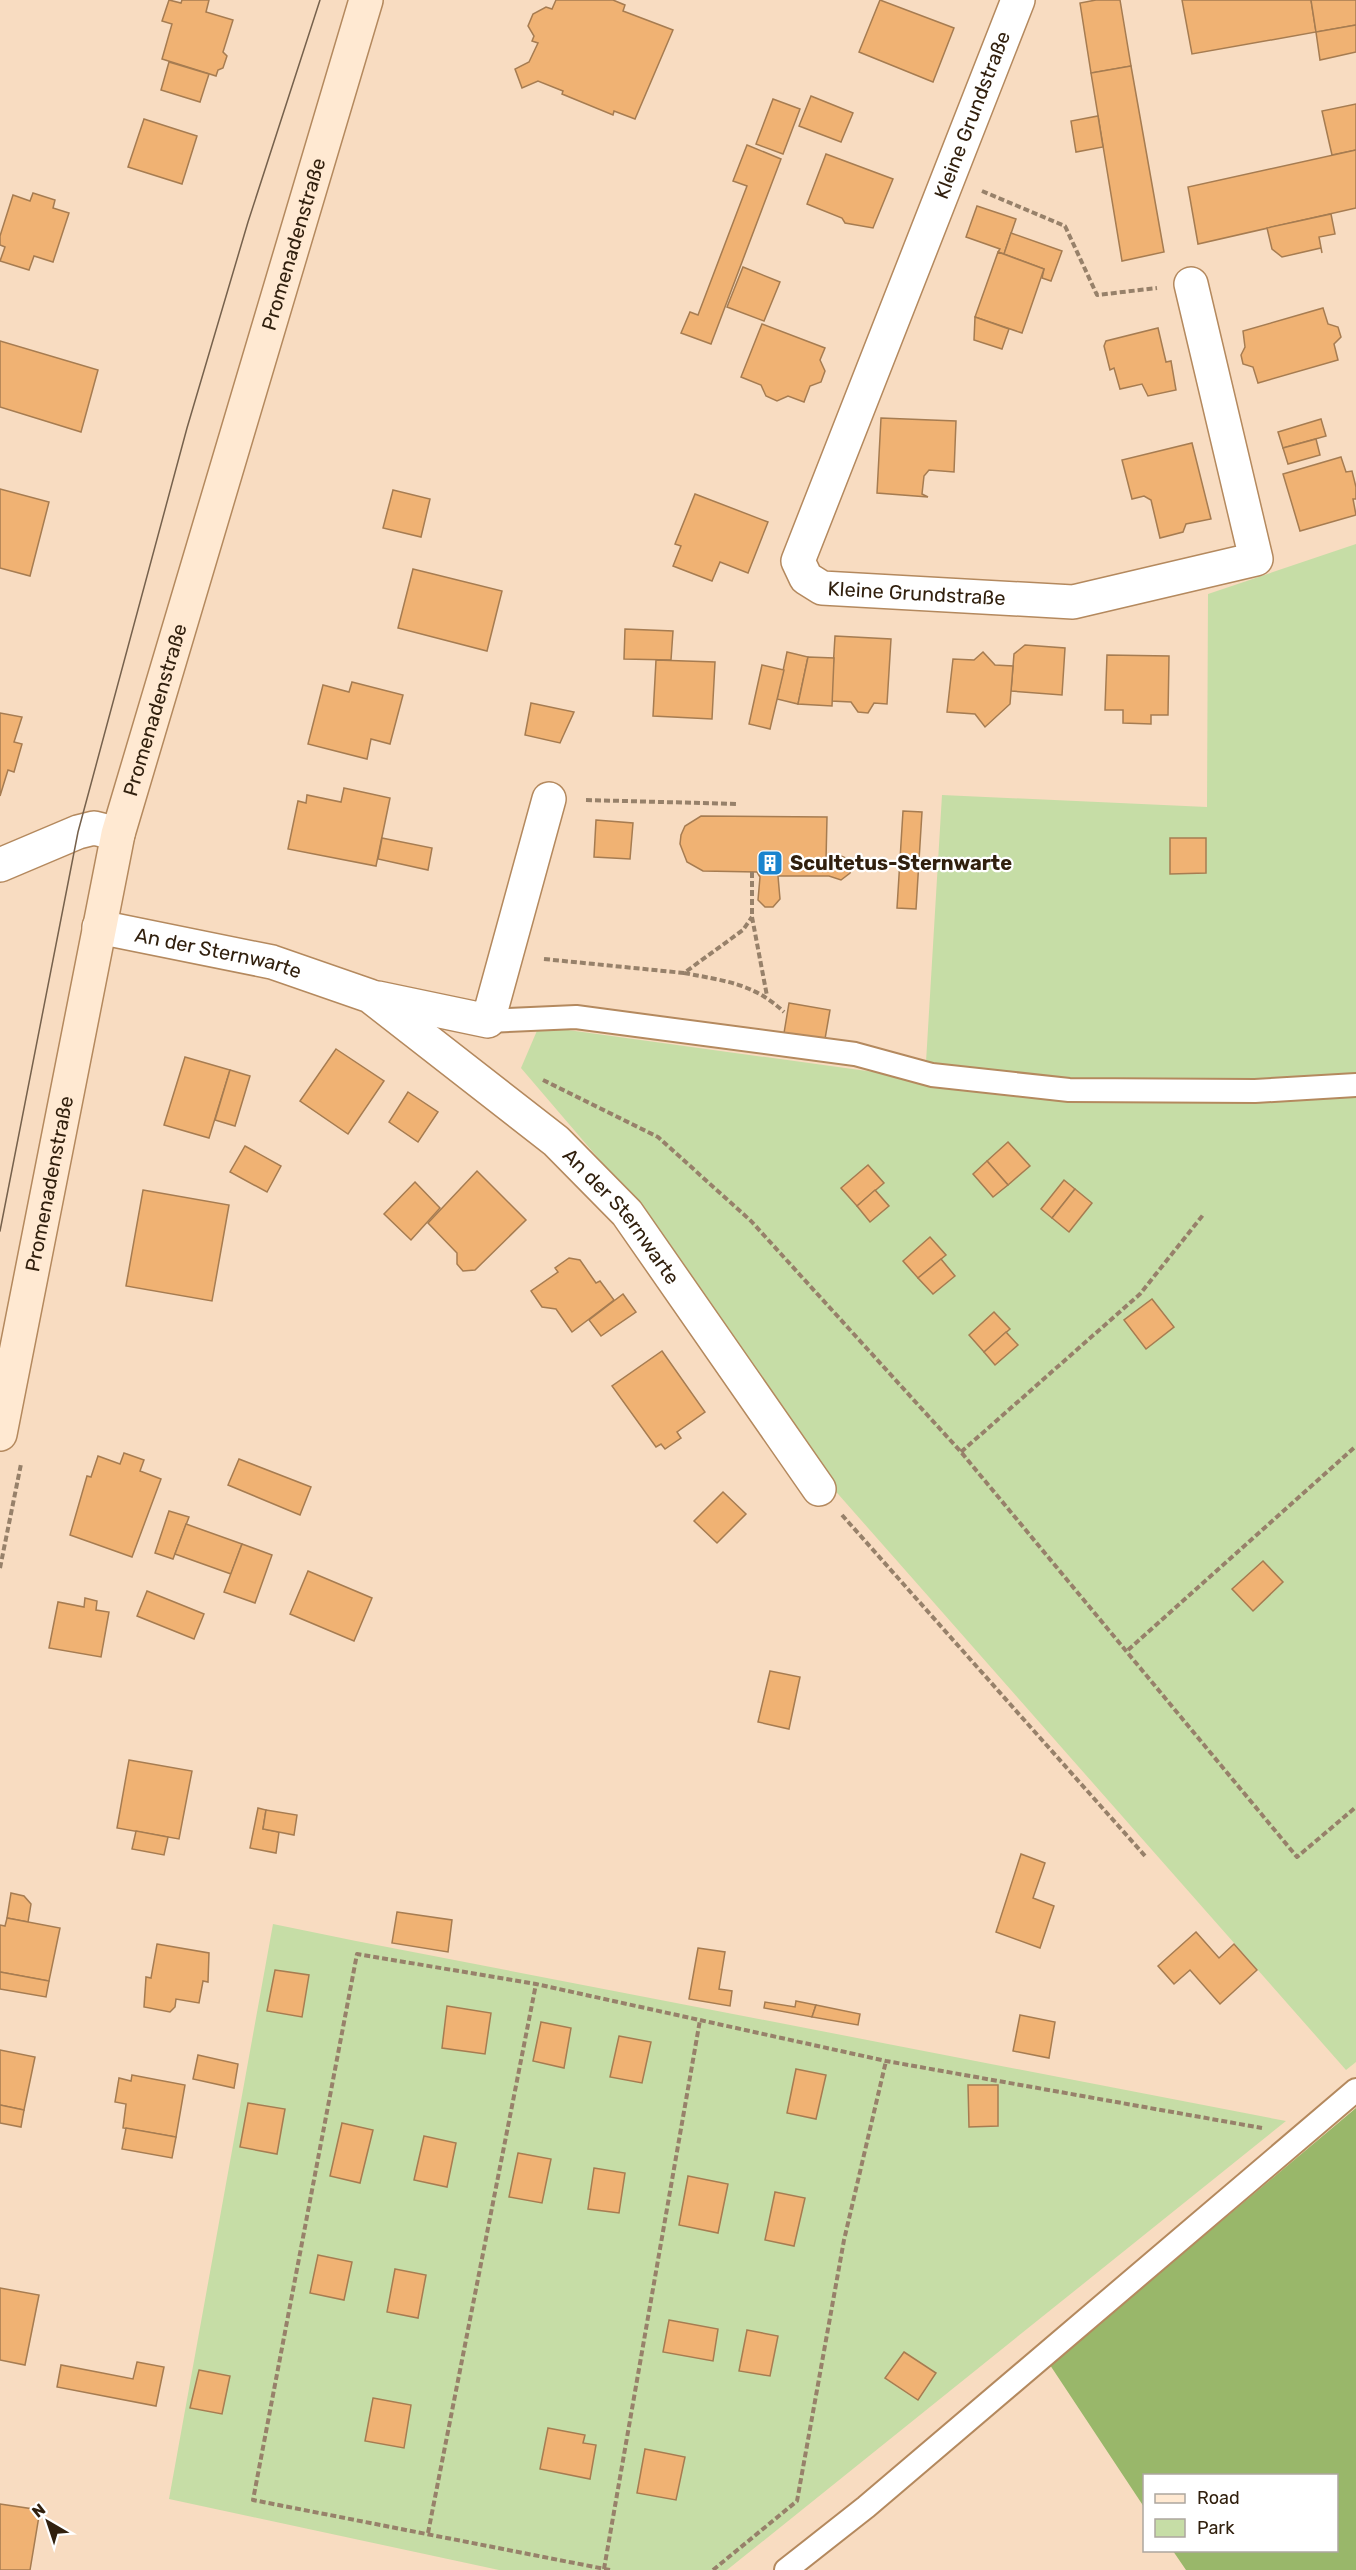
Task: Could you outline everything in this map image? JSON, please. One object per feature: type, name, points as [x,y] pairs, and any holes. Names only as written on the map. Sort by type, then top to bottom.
[{"type":"main road","name":"Promenadenstraße","points":[[12,1443],[99,927],[118,834],[366,0]]},
{"type":"street","name":"Kleine Grundstraße","points":[[1018,0],[798,561],[806,578],[822,588],[1073,602],[1256,559],[1191,284]]},
{"type":"street","points":[[488,1021],[549,799]]},
{"type":"street","points":[[0,865],[78,832],[94,828],[118,834]]},
{"type":"street","name":"An der Sternwarte","points":[[99,927],[272,962],[370,996],[488,1021]]},
{"type":"street","name":"An der Sternwarte","points":[[370,996],[556,1141],[627,1213],[819,1489]]},
{"type":"lane","points":[[488,1021],[576,1017],[855,1054],[932,1075],[1069,1090],[1255,1091],[1356,1085]]},
{"type":"lane","points":[[786,2570],[866,2507],[1356,2090]]},
{"type":"path","points":[[948,177],[1065,226],[1097,295],[1191,284]]},
{"type":"path","points":[[549,799],[738,804]]},
{"type":"path","points":[[752,872],[752,917],[767,996]]},
{"type":"path","points":[[684,973],[744,930],[752,917]]},
{"type":"path","points":[[507,955],[684,973],[747,986],[767,996],[787,1016]]},
{"type":"path","points":[[541,1079],[658,1137],[751,1221],[961,1452],[1128,1650],[1297,1857],[1356,1807]]},
{"type":"path","points":[[961,1452],[1140,1294],[1203,1215]]},
{"type":"path","points":[[0,1569],[12,1443]]},
{"type":"path","points":[[1128,1650],[1356,1446]]},
{"type":"path","points":[[819,1489],[1146,1857]]},
{"type":"path","points":[[610,2570],[253,2500],[357,1954],[536,1984],[886,2061],[1301,2135]]},
{"type":"path","points":[[428,2533],[536,1984]]},
{"type":"path","points":[[604,2569],[700,2020]]},
{"type":"path","points":[[712,2570],[797,2501],[844,2240],[886,2061]]},
{"type":"green space","points":[[1356,544],[1356,2062],[1346,2070],[831,1486],[610,1172],[521,1068],[539,1026],[925,1079],[942,795],[1207,807],[1208,594]]},
{"type":"green space","points":[[273,1924],[1286,2121],[727,2570],[499,2570],[169,2499]]},
{"type":"green space","points":[[1356,2108],[1356,2570],[1186,2570],[1174,2552],[1338,2552],[1338,2474],[1143,2474],[1143,2505],[1050,2365]]},
{"type":"building","points":[[169,0],[181,3],[182,0],[209,0],[206,12],[233,20],[223,52],[227,56],[223,68],[218,70],[216,76],[162,59],[172,24],[162,21]]},
{"type":"building","points":[[556,0],[613,0],[625,5],[623,11],[673,30],[635,119],[614,111],[613,115],[562,94],[563,91],[538,81],[522,88],[515,69],[529,62],[538,43],[532,41],[534,36],[528,26],[533,14],[546,7],[552,9]]},
{"type":"building","points":[[880,0],[954,28],[933,82],[859,52]]},
{"type":"building","points":[[1120,0],[1131,66],[1091,73],[1080,3]]},
{"type":"building","points":[[1182,0],[1311,0],[1316,32],[1192,54]]},
{"type":"building","points":[[1311,0],[1356,0],[1356,25],[1316,32]]},
{"type":"building","points":[[1356,25],[1356,52],[1320,60],[1316,32]]},
{"type":"building","points":[[169,62],[209,74],[200,102],[161,90]]},
{"type":"building","points":[[1131,66],[1164,252],[1122,261],[1091,73]]},
{"type":"building","points":[[811,96],[853,113],[841,142],[799,126]]},
{"type":"building","points":[[773,99],[800,109],[783,154],[756,144]]},
{"type":"building","points":[[1356,104],[1356,150],[1332,155],[1322,111]]},
{"type":"building","points":[[1098,116],[1103,147],[1076,152],[1071,121]]},
{"type":"building","points":[[144,119],[197,136],[182,184],[128,167]]},
{"type":"building","points":[[747,145],[781,159],[711,344],[681,333],[690,312],[698,315],[747,186],[733,181]]},
{"type":"building","points":[[1356,150],[1356,208],[1198,244],[1188,187]]},
{"type":"building","points":[[826,154],[893,179],[873,228],[845,223],[842,218],[807,204]]},
{"type":"building","points":[[33,193],[55,200],[53,208],[69,213],[53,262],[34,256],[29,270],[0,261],[5,247],[0,245],[0,236],[13,195],[30,201]]},
{"type":"building","points":[[977,206],[1016,219],[1004,254],[998,252],[1000,249],[966,237]]},
{"type":"building","points":[[1331,214],[1335,234],[1319,237],[1322,253],[1321,248],[1282,257],[1272,249],[1267,228]]},
{"type":"building","points":[[1011,233],[1062,251],[1051,281],[1042,278],[1044,269],[1004,254]]},
{"type":"building","points":[[998,252],[1044,269],[1022,333],[975,317]]},
{"type":"building","points":[[743,267],[780,282],[764,321],[727,307]]},
{"type":"building","points":[[1323,308],[1328,324],[1338,327],[1341,337],[1334,344],[1338,360],[1258,383],[1253,367],[1243,364],[1241,355],[1245,347],[1243,331]]},
{"type":"building","points":[[975,317],[1009,329],[1002,349],[974,340]]},
{"type":"building","points":[[762,324],[825,348],[820,360],[825,371],[821,382],[810,386],[804,402],[788,396],[777,401],[766,396],[761,385],[741,377]]},
{"type":"building","points":[[1158,328],[1166,362],[1171,361],[1176,390],[1148,396],[1142,384],[1120,389],[1114,368],[1110,370],[1104,346],[1106,341]]},
{"type":"building","points":[[0,341],[98,370],[81,432],[0,407]]},
{"type":"building","points":[[881,418],[956,421],[954,472],[929,470],[924,476],[922,494],[928,497],[877,493]]},
{"type":"building","points":[[1321,419],[1326,436],[1283,448],[1278,432]]},
{"type":"building","points":[[1316,439],[1320,455],[1288,464],[1283,448]]},
{"type":"building","points":[[1192,443],[1211,519],[1186,524],[1183,532],[1160,538],[1151,500],[1144,496],[1132,499],[1122,460]]},
{"type":"building","points":[[1341,457],[1346,472],[1352,471],[1356,487],[1356,499],[1353,499],[1356,515],[1300,531],[1283,474]]},
{"type":"building","points":[[0,489],[49,502],[30,576],[0,568]]},
{"type":"building","points":[[393,490],[430,499],[421,537],[383,528]]},
{"type":"building","points":[[695,494],[768,522],[748,573],[720,562],[712,581],[673,566],[681,546],[675,544]]},
{"type":"building","points":[[413,569],[502,591],[487,651],[398,628]]},
{"type":"building","points":[[625,629],[673,631],[671,660],[624,659]]},
{"type":"building","points":[[835,636],[891,639],[887,704],[874,703],[868,713],[858,712],[851,702],[831,701]]},
{"type":"building","points":[[1025,645],[1065,648],[1062,695],[1011,691],[1014,654]]},
{"type":"building","points":[[787,652],[808,657],[798,704],[777,699]]},
{"type":"building","points":[[983,652],[995,665],[1013,666],[1010,704],[985,727],[975,714],[947,712],[953,659],[974,660]]},
{"type":"building","points":[[1107,655],[1169,656],[1168,715],[1151,715],[1151,724],[1123,723],[1123,710],[1105,710]]},
{"type":"building","points":[[808,657],[834,658],[832,706],[798,704]]},
{"type":"building","points":[[656,660],[715,662],[712,719],[653,716]]},
{"type":"building","points":[[762,665],[784,670],[770,729],[749,724]]},
{"type":"building","points":[[352,682],[403,695],[390,744],[371,739],[367,759],[308,744],[323,685],[349,692]]},
{"type":"building","points":[[531,703],[574,712],[560,743],[525,735]]},
{"type":"building","points":[[0,713],[22,717],[14,742],[22,744],[14,772],[8,770],[0,796]]},
{"type":"building","points":[[344,788],[390,798],[376,866],[288,849],[298,801],[306,803],[307,795],[341,802]]},
{"type":"building","points":[[903,811],[922,812],[916,909],[897,908]]},
{"type":"building","name":"Scultetus-Sternwarte","points":[[701,816],[827,817],[826,861],[839,855],[846,858],[851,865],[850,873],[841,880],[829,876],[778,876],[780,899],[773,907],[765,907],[758,900],[760,877],[757,872],[703,871],[687,862],[680,844],[681,835],[685,826]]},
{"type":"building","points":[[596,820],[633,823],[630,859],[594,857]]},
{"type":"building","points":[[382,838],[432,848],[428,870],[378,859]]},
{"type":"building","points":[[1170,838],[1206,838],[1206,873],[1170,874]]},
{"type":"building","points":[[789,1003],[830,1010],[825,1039],[784,1033]]},
{"type":"building","points":[[336,1049],[384,1081],[348,1134],[300,1101]]},
{"type":"building","points":[[185,1057],[230,1070],[209,1138],[164,1125]]},
{"type":"building","points":[[230,1070],[250,1076],[235,1126],[215,1120]]},
{"type":"building","points":[[408,1092],[438,1112],[418,1142],[389,1122]]},
{"type":"building","points":[[1008,1142],[1030,1166],[1008,1185],[987,1161]]},
{"type":"building","points":[[245,1146],[281,1166],[267,1192],[230,1172]]},
{"type":"building","points":[[987,1161],[1008,1185],[993,1197],[973,1174]]},
{"type":"building","points":[[868,1165],[884,1183],[857,1206],[841,1188]]},
{"type":"building","points":[[477,1171],[526,1220],[475,1270],[463,1271],[457,1264],[457,1253],[428,1223]]},
{"type":"building","points":[[1064,1180],[1075,1189],[1052,1218],[1041,1209]]},
{"type":"building","points":[[415,1182],[440,1208],[411,1240],[384,1214]]},
{"type":"building","points":[[1075,1189],[1092,1203],[1069,1232],[1052,1218]]},
{"type":"building","points":[[143,1190],[229,1205],[212,1301],[126,1286]]},
{"type":"building","points":[[875,1190],[889,1206],[870,1222],[857,1206]]},
{"type":"building","points":[[930,1237],[946,1255],[918,1278],[903,1261]]},
{"type":"building","points":[[569,1258],[580,1260],[596,1283],[600,1281],[614,1300],[572,1332],[556,1309],[542,1307],[531,1291],[558,1272],[555,1268]]},
{"type":"building","points":[[941,1259],[955,1276],[933,1294],[918,1278]]},
{"type":"building","points":[[623,1294],[636,1312],[601,1336],[589,1320]]},
{"type":"building","points":[[1152,1299],[1174,1327],[1146,1349],[1124,1320]]},
{"type":"building","points":[[994,1312],[1010,1329],[984,1352],[969,1335]]},
{"type":"building","points":[[1006,1332],[1018,1345],[995,1365],[984,1352]]},
{"type":"building","points":[[662,1351],[705,1412],[677,1432],[681,1438],[665,1449],[661,1444],[656,1447],[612,1386]]},
{"type":"building","points":[[124,1453],[144,1460],[140,1471],[161,1479],[132,1557],[70,1535],[87,1476],[91,1477],[98,1456],[120,1464]]},
{"type":"building","points":[[239,1459],[311,1487],[300,1515],[228,1485]]},
{"type":"building","points":[[723,1492],[746,1514],[717,1543],[694,1521]]},
{"type":"building","points":[[169,1511],[189,1517],[173,1559],[155,1553]]},
{"type":"building","points":[[186,1524],[242,1544],[231,1574],[175,1554]]},
{"type":"building","points":[[242,1544],[272,1555],[255,1603],[224,1592]]},
{"type":"building","points":[[1263,1561],[1283,1582],[1253,1611],[1232,1589]]},
{"type":"building","points":[[308,1571],[372,1598],[354,1641],[290,1614]]},
{"type":"building","points":[[147,1591],[204,1614],[194,1639],[137,1616]]},
{"type":"building","points":[[85,1598],[97,1601],[96,1610],[109,1612],[101,1657],[49,1648],[58,1602],[84,1607]]},
{"type":"building","points":[[770,1671],[800,1677],[789,1729],[758,1722]]},
{"type":"building","points":[[129,1760],[192,1771],[179,1839],[117,1828]]},
{"type":"building","points":[[258,1808],[266,1810],[263,1829],[279,1832],[276,1853],[250,1848]]},
{"type":"building","points":[[266,1810],[297,1815],[294,1835],[263,1829]]},
{"type":"building","points":[[136,1831],[168,1837],[164,1855],[132,1849]]},
{"type":"building","points":[[1021,1854],[1045,1863],[1033,1898],[1054,1906],[1040,1948],[996,1932]]},
{"type":"building","points":[[11,1893],[24,1896],[31,1904],[28,1922],[7,1918]]},
{"type":"building","points":[[397,1912],[452,1920],[448,1952],[392,1943]]},
{"type":"building","points":[[7,1918],[60,1928],[49,1981],[0,1972],[0,1925],[5,1926]]},
{"type":"building","points":[[1196,1932],[1219,1958],[1234,1944],[1257,1970],[1220,2004],[1190,1970],[1174,1984],[1158,1966]]},
{"type":"building","points":[[157,1944],[209,1953],[208,1982],[203,1981],[199,2003],[176,1999],[175,2007],[170,2012],[144,2007],[146,1977],[151,1978]]},
{"type":"building","points":[[698,1948],[725,1952],[719,1989],[732,1991],[730,2006],[689,1999]]},
{"type":"building","points":[[275,1970],[309,1975],[302,2017],[267,2011]]},
{"type":"building","points":[[0,1972],[49,1981],[46,1997],[0,1989]]},
{"type":"building","points":[[796,2001],[816,2005],[812,2017],[764,2008],[765,2002],[795,2007]]},
{"type":"building","points":[[816,2005],[860,2014],[858,2025],[812,2017]]},
{"type":"building","points":[[447,2006],[491,2013],[485,2054],[442,2048]]},
{"type":"building","points":[[1020,2015],[1055,2022],[1049,2058],[1013,2051]]},
{"type":"building","points":[[541,2022],[571,2028],[564,2068],[533,2061]]},
{"type":"building","points":[[619,2036],[651,2042],[642,2083],[610,2077]]},
{"type":"building","points":[[0,2050],[35,2057],[24,2110],[0,2105]]},
{"type":"building","points":[[198,2055],[238,2064],[234,2088],[193,2079]]},
{"type":"building","points":[[796,2069],[826,2075],[816,2119],[787,2113]]},
{"type":"building","points":[[132,2075],[185,2085],[176,2137],[123,2128],[126,2104],[115,2102],[119,2078],[131,2081]]},
{"type":"building","points":[[968,2085],[998,2085],[998,2126],[969,2127]]},
{"type":"building","points":[[248,2103],[285,2109],[277,2154],[240,2147]]},
{"type":"building","points":[[0,2105],[24,2110],[21,2127],[0,2123]]},
{"type":"building","points":[[342,2123],[373,2130],[360,2183],[330,2176]]},
{"type":"building","points":[[126,2128],[176,2137],[172,2158],[122,2149]]},
{"type":"building","points":[[424,2136],[456,2143],[447,2187],[414,2180]]},
{"type":"building","points":[[518,2153],[551,2159],[542,2203],[509,2197]]},
{"type":"building","points":[[594,2168],[625,2173],[619,2213],[588,2209]]},
{"type":"building","points":[[688,2176],[728,2184],[718,2233],[679,2225]]},
{"type":"building","points":[[775,2192],[805,2198],[794,2246],[765,2240]]},
{"type":"building","points":[[318,2255],[352,2262],[344,2300],[310,2293]]},
{"type":"building","points":[[395,2269],[426,2275],[418,2318],[387,2312]]},
{"type":"building","points":[[0,2288],[39,2295],[25,2365],[0,2360]]},
{"type":"building","points":[[669,2320],[718,2329],[713,2361],[663,2352]]},
{"type":"building","points":[[747,2330],[778,2336],[770,2376],[739,2371]]},
{"type":"building","points":[[904,2352],[936,2373],[918,2400],[885,2378]]},
{"type":"building","points":[[137,2362],[164,2367],[156,2406],[57,2387],[61,2365],[133,2379]]},
{"type":"building","points":[[199,2370],[230,2376],[222,2414],[190,2408]]},
{"type":"building","points":[[373,2398],[411,2405],[404,2448],[365,2441]]},
{"type":"building","points":[[548,2428],[585,2435],[583,2443],[596,2445],[590,2479],[540,2469]]},
{"type":"building","points":[[645,2449],[685,2457],[676,2500],[637,2493]]},
{"type":"building","points":[[0,2504],[40,2510],[30,2570],[0,2570]]},
{"type":"tram line","points":[[0,1231],[78,832],[187,428],[248,222],[320,0]]},
{"type":"place","name":"Scultetus-Sternwarte","points":[[770,863]]}]
